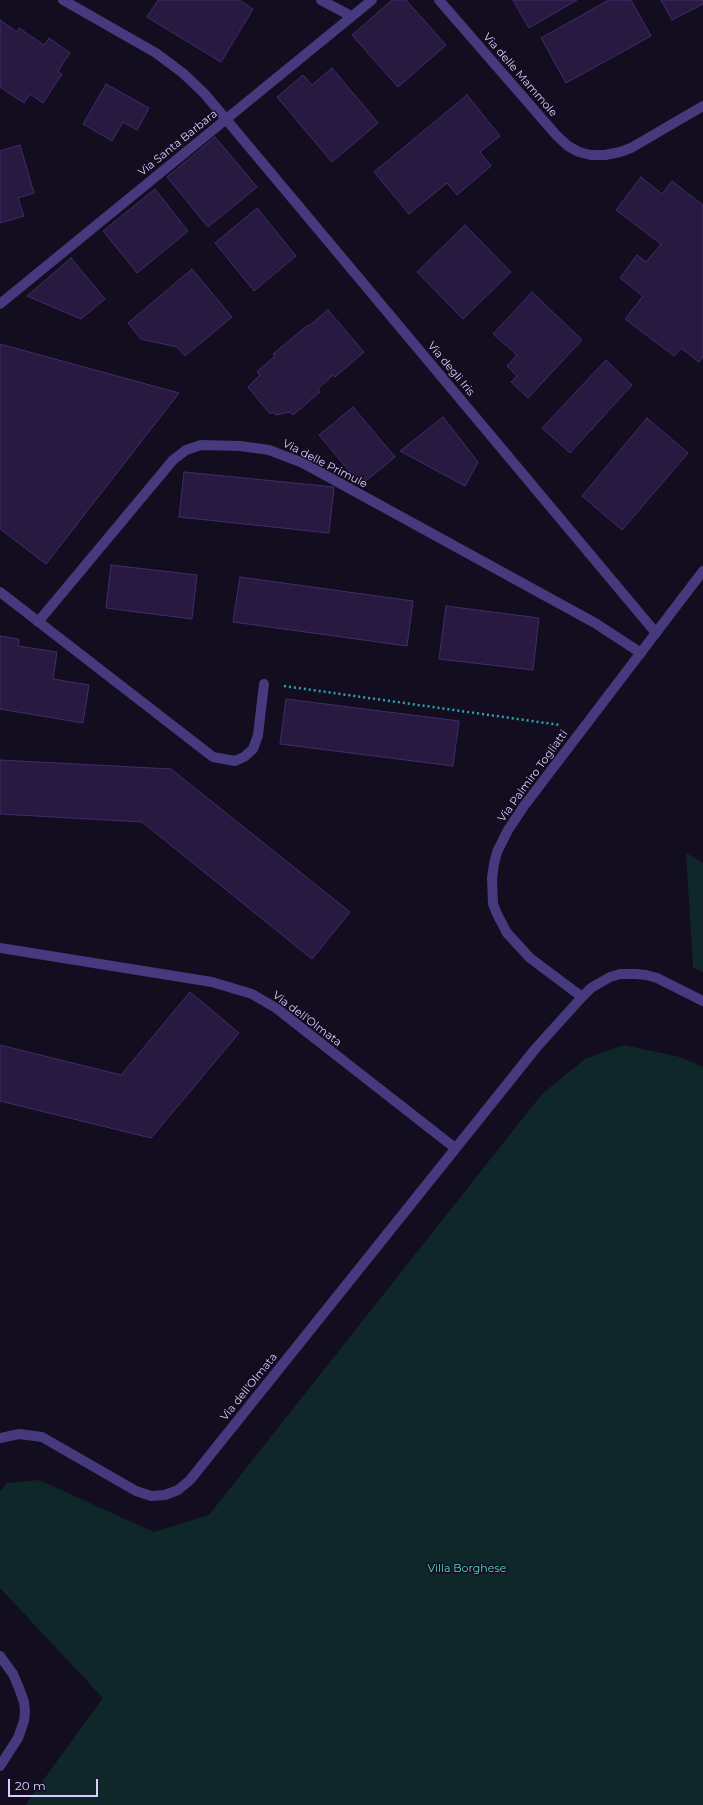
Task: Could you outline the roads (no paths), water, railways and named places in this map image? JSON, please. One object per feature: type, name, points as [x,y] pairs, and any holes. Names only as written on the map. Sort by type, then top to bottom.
[{"type":"street","name":"Via degli Iris","points":[[63,0],[143,46],[174,66],[204,93],[656,633]]},
{"type":"street","points":[[321,0],[351,16]]},
{"type":"street","name":"Via Santa Barbara","points":[[0,304],[372,0]]},
{"type":"street","name":"Via delle Mammole","points":[[439,0],[557,136],[568,146],[579,152],[591,155],[605,155],[631,148],[703,106]]},
{"type":"street","name":"Via delle Primule","points":[[38,622],[173,460],[186,450],[201,445],[240,446],[269,450],[303,463],[595,624],[641,653]]},
{"type":"street","name":"Via Palmiro Togliatti","points":[[582,997],[539,966],[513,941],[497,914],[494,904],[492,878],[497,852],[508,830],[524,806],[703,571]]},
{"type":"street","points":[[0,592],[207,753],[222,759],[235,760],[244,757],[253,749],[258,736],[264,684]]},
{"type":"street","name":"Via dell'Olmata","points":[[0,948],[212,982],[252,994],[276,1008],[455,1148]]},
{"type":"street","name":"Via dell'Olmata","points":[[2,1439],[19,1434],[42,1437],[136,1491],[152,1496],[165,1495],[178,1490],[190,1480],[536,1048],[591,988],[610,977],[620,974],[646,975],[657,978],[703,1001]]},
{"type":"street","points":[[0,1656],[13,1674],[24,1702],[25,1711],[24,1721],[18,1738],[0,1766]]},
{"type":"park label","name":"Villa Borghese","points":[[467,1569]]}]
